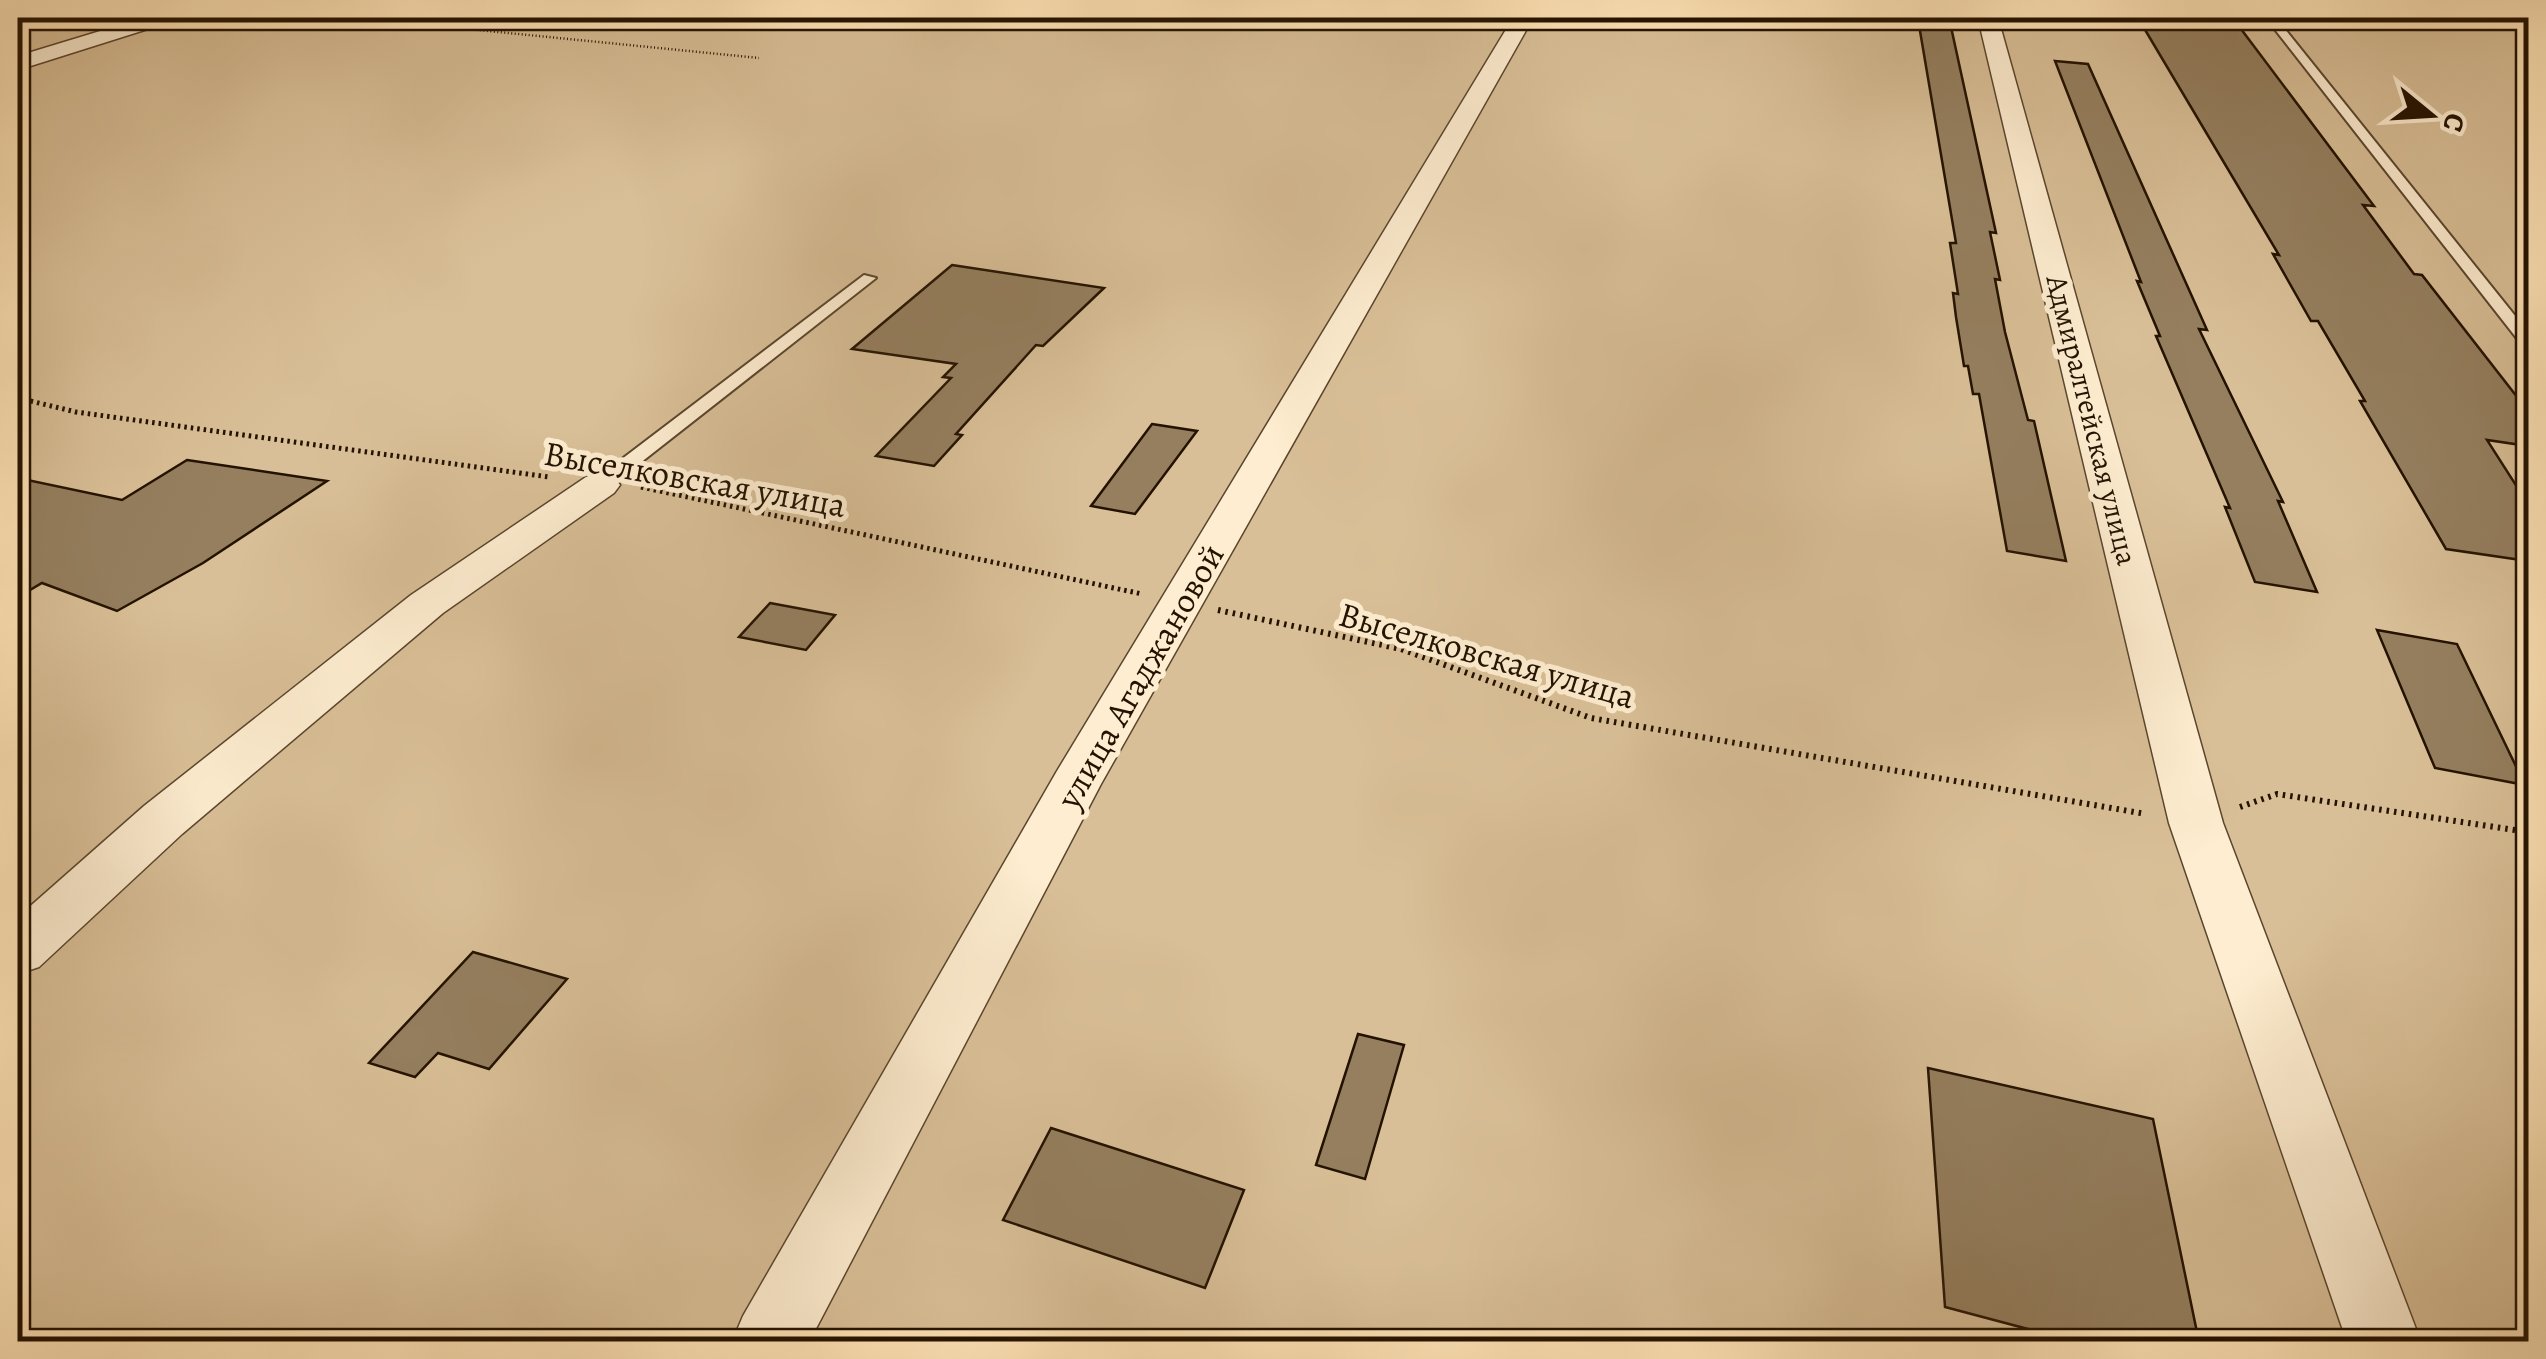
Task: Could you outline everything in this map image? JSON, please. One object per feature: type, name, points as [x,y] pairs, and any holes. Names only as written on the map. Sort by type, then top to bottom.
[{"type":"street","points":[[18,63],[163,18]]},
{"type":"street","name":"улица Агаджановой","points":[[769,1342],[1076,784],[1523,18]]},
{"type":"street","name":"Адмиралтейская улица","points":[[1988,18],[2196,822],[2384,1342]]},
{"type":"street","points":[[18,951],[163,820],[412,616],[600,484]]},
{"type":"lane","points":[[2270,18],[2528,342]]},
{"type":"lane","points":[[600,484],[869,278]]},
{"type":"path","points":[[358,18],[758,58]]},
{"type":"path","points":[[456,28],[482,18]]},
{"type":"path","name":"Выселковская улица","points":[[18,398],[76,412],[642,487],[1401,649],[1591,718],[2196,822],[2278,794],[2528,832]]},
{"type":"shaded area","points":[[18,18],[2528,18],[2528,1341],[18,1341]]},
{"type":"building","points":[[2138,18],[2235,21],[2374,206],[2363,205],[2414,274],[2422,275],[2528,411],[2528,446],[2487,440],[2528,504],[2528,561],[2446,549],[2360,401],[2365,401],[2318,321],[2311,321],[2273,254],[2279,255]]},
{"type":"building","points":[[1919,25],[1951,27],[1996,233],[1990,232],[2005,332],[2028,420],[2034,421],[2066,561],[2007,551],[1979,394],[1973,394],[1968,366],[1964,366],[1953,293],[1958,294],[1950,243],[1956,243]]},
{"type":"building","points":[[2055,61],[2088,64],[2207,330],[2199,329],[2283,502],[2278,501],[2317,592],[2255,582],[2225,507],[2230,508],[2156,336],[2160,336],[2137,281],[2141,282]]},
{"type":"building","points":[[952,265],[1104,288],[1043,346],[1036,345],[956,434],[962,435],[934,466],[876,456],[951,378],[943,377],[956,364],[852,349]]},
{"type":"building","points":[[1152,424],[1197,431],[1135,514],[1091,506]]},
{"type":"building","points":[[187,460],[327,481],[203,563],[117,611],[42,583],[18,597],[18,478],[122,500]]},
{"type":"building","points":[[770,603],[835,615],[806,650],[739,637]]},
{"type":"building","points":[[2377,630],[2457,644],[2525,785],[2435,768]]},
{"type":"building","points":[[473,952],[567,979],[489,1069],[438,1053],[415,1077],[369,1063]]},
{"type":"building","points":[[1358,1034],[1404,1045],[1365,1179],[1316,1165]]},
{"type":"building","points":[[1928,1068],[2153,1119],[2199,1342],[2077,1342],[1945,1307]]},
{"type":"building","points":[[1051,1128],[1244,1190],[1205,1288],[1003,1220]]}]
